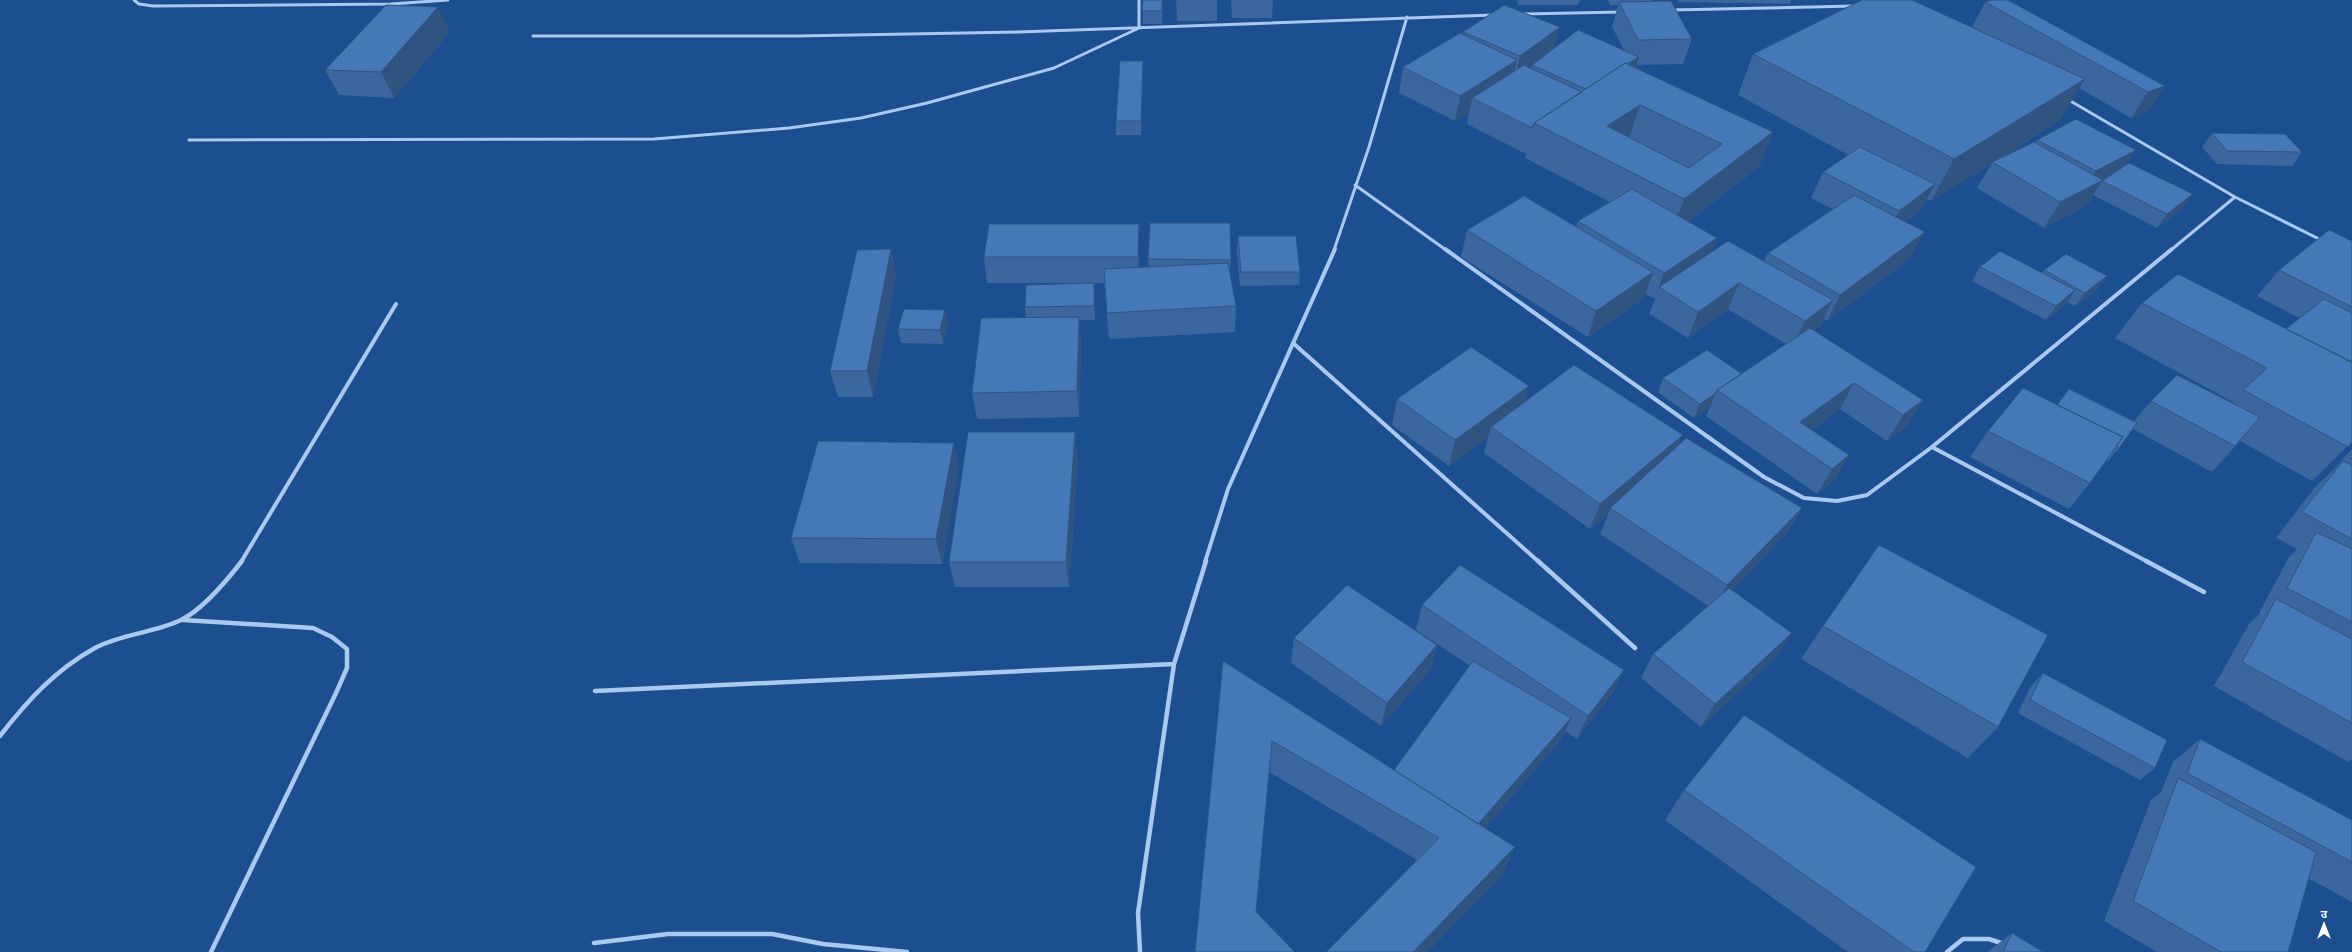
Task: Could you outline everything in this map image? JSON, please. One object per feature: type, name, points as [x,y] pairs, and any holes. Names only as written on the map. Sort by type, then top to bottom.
[{"type":"street","points":[[134,0],[139,4],[153,6],[390,4],[448,0]]},
{"type":"street","points":[[1138,28],[1139,0]]},
{"type":"street","points":[[1668,10],[1857,6]]},
{"type":"street","points":[[1518,14],[1628,12]]},
{"type":"street","points":[[534,36],[797,36],[1138,28],[1407,17],[1502,15]]},
{"type":"street","points":[[1140,952],[1138,913],[1174,664],[1228,488],[1330,263],[1369,147],[1407,17]]},
{"type":"street","points":[[189,140],[654,139],[789,128],[861,118],[927,103],[1054,68],[1138,28]]},
{"type":"street","points":[[2063,97],[2235,198],[2324,242]]},
{"type":"street","points":[[1355,185],[1764,477],[1804,498],[1837,501],[1867,495],[1932,447],[2235,198]]},
{"type":"street","points":[[182,620],[221,588],[245,558],[396,304]]},
{"type":"street","points":[[1293,343],[1635,648]]},
{"type":"street","points":[[1932,447],[2204,592]]},
{"type":"street","points":[[0,736],[24,705],[59,670],[96,647],[182,620],[313,628],[332,636],[347,649],[347,668],[336,693],[211,952]]},
{"type":"street","points":[[595,691],[1174,664]]},
{"type":"street","points":[[594,943],[668,934],[772,934],[824,944],[907,952]]},
{"type":"street","points":[[1946,952],[1963,939],[1989,939],[2010,946]]},
{"type":"building","points":[[1143,0],[1162,0],[1162,11],[1142,11]]},
{"type":"building","points":[[1862,0],[1912,0],[2085,79],[1954,159],[1753,54]]},
{"type":"building","points":[[1992,0],[2008,0],[2165,86],[2148,92],[1985,2]]},
{"type":"building","points":[[1671,1],[1692,39],[1638,40],[1619,2]]},
{"type":"building","points":[[386,5],[438,7],[381,72],[325,70]]},
{"type":"building","points":[[1504,5],[1560,27],[1520,56],[1463,32]]},
{"type":"building","points":[[1578,30],[1639,57],[1627,64],[1625,63],[1586,89],[1532,65]]},
{"type":"building","points":[[1460,33],[1517,60],[1460,96],[1403,67]]},
{"type":"building","points":[[1120,61],[1143,61],[1141,121],[1116,121]]},
{"type":"building","points":[[1625,63],[1773,132],[1684,199],[1534,123]],"holes":[[[1640,105],[1722,144],[1689,168],[1607,126]]]},
{"type":"building","points":[[1524,65],[1582,92],[1534,123],[1532,128],[1472,98]]},
{"type":"building","points":[[2076,119],[2136,150],[2096,171],[2037,140]]},
{"type":"building","points":[[2212,133],[2285,134],[2302,152],[2227,151]]},
{"type":"building","points":[[2034,142],[2103,180],[2060,202],[1992,162]]},
{"type":"building","points":[[1860,147],[1935,184],[1899,211],[1823,172]]},
{"type":"building","points":[[2129,163],[2193,194],[2167,214],[2102,181]]},
{"type":"building","points":[[1632,189],[1717,238],[1664,273],[1578,221]]},
{"type":"building","points":[[1854,195],[1925,232],[1840,295],[1768,253]]},
{"type":"building","points":[[1524,196],[1653,272],[1596,311],[1467,230]]},
{"type":"building","points":[[1150,223],[1230,223],[1231,260],[1148,259]]},
{"type":"building","points":[[989,224],[1139,224],[1138,257],[984,257]]},
{"type":"building","points":[[2329,230],[2352,241],[2352,307],[2279,270]]},
{"type":"building","points":[[1238,236],[1296,236],[1300,272],[1241,272]]},
{"type":"building","points":[[1728,241],[1833,300],[1805,321],[1739,283],[1698,312],[1659,287]]},
{"type":"building","points":[[891,249],[867,371],[830,371],[857,250]]},
{"type":"building","points":[[2000,251],[2075,290],[2056,306],[1980,267]]},
{"type":"building","points":[[2066,254],[2107,276],[2085,293],[2044,270]]},
{"type":"building","points":[[1228,263],[1236,306],[1107,313],[1104,269]]},
{"type":"building","points":[[2178,274],[2352,362],[2352,442],[2348,447],[2243,390],[2267,368],[2142,303]]},
{"type":"building","points":[[1094,283],[1094,306],[1025,307],[1026,285]]},
{"type":"building","points":[[2324,299],[2352,313],[2351,362],[2286,329]]},
{"type":"building","points":[[904,309],[945,310],[940,330],[898,329]]},
{"type":"building","points":[[1079,317],[1077,391],[972,393],[981,318]]},
{"type":"building","points":[[1810,328],[1923,400],[1903,415],[1854,383],[1800,422],[1849,455],[1832,469],[1717,390]]},
{"type":"building","points":[[1471,347],[1529,386],[1455,440],[1397,399]]},
{"type":"building","points":[[1707,350],[1742,374],[1717,390],[1716,393],[1700,404],[1663,378]]},
{"type":"building","points":[[1574,365],[1683,435],[1600,504],[1491,427]]},
{"type":"building","points":[[2177,375],[2260,417],[2235,446],[2151,401]]},
{"type":"building","points":[[2023,388],[2123,437],[2090,483],[1988,431]]},
{"type":"building","points":[[2069,389],[2137,423],[2119,448],[2116,446],[2123,437],[2057,405]]},
{"type":"building","points":[[968,432],[1075,432],[1066,562],[949,562]]},
{"type":"building","points":[[1686,438],[1802,508],[1727,585],[1610,508]]},
{"type":"building","points":[[818,441],[954,443],[936,539],[791,538]]},
{"type":"building","points":[[2352,453],[2352,459],[2348,457]]},
{"type":"building","points":[[2343,461],[2352,465],[2352,539],[2302,512]]},
{"type":"building","points":[[2316,532],[2352,549],[2352,622],[2287,588]]},
{"type":"building","points":[[1879,545],[2048,635],[1998,727],[1823,626]]},
{"type":"building","points":[[1460,565],[1624,670],[1588,716],[1422,605]]},
{"type":"building","points":[[1347,585],[1437,645],[1387,703],[1294,638]]},
{"type":"building","points":[[1729,588],[1792,633],[1715,704],[1653,654]]},
{"type":"building","points":[[2276,599],[2352,639],[2352,723],[2242,662]]},
{"type":"building","points":[[1223,661],[1515,847],[1413,952],[1326,952],[1439,838],[1272,741],[1256,912],[1295,952],[1195,952]]},
{"type":"building","points":[[1473,661],[1571,718],[1478,824],[1394,770]]},
{"type":"building","points":[[2043,673],[2167,740],[2155,768],[2030,700]]},
{"type":"building","points":[[1744,715],[1976,867],[1925,952],[1914,952],[1684,790]]},
{"type":"building","points":[[2200,739],[2352,820],[2352,862],[2187,773]]},
{"type":"building","points":[[2178,778],[2316,852],[2288,952],[2221,952],[2133,901]]},
{"type":"building","points":[[2012,933],[2043,952],[2003,952]]}]
